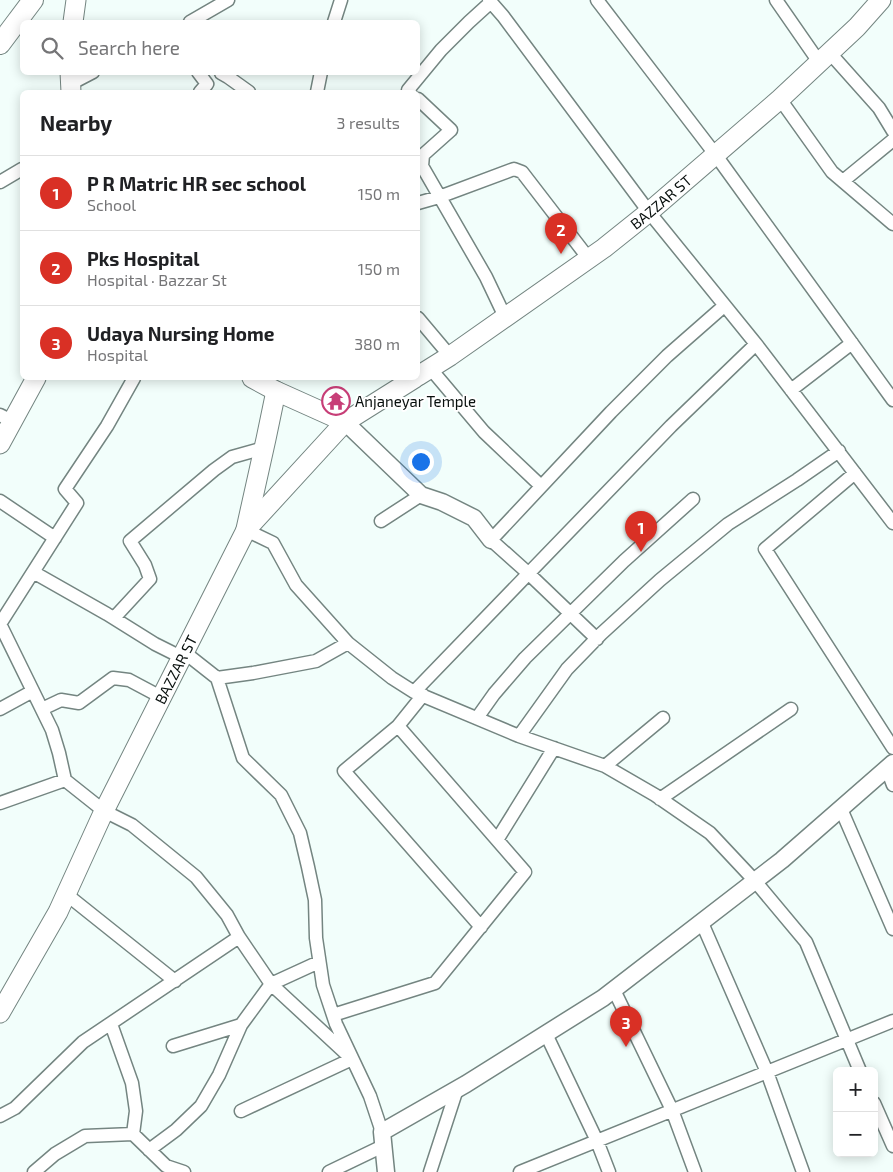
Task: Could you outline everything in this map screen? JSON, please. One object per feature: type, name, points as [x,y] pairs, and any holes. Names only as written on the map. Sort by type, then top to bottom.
[{"type":"main road","points":[[0,44],[33,0]]},
{"type":"main road","points":[[72,20],[76,0]]},
{"type":"main road","name":"BAZZAR ST","points":[[421,374],[450,356],[604,248],[649,212],[780,99],[824,57],[873,4]]},
{"type":"main road","points":[[0,444],[6,418],[34,380]]},
{"type":"main road","points":[[260,380],[277,384],[345,422]]},
{"type":"main road","name":"BAZZAR ST","points":[[0,1013],[58,912],[104,811],[246,530],[345,422],[412,380]]},
{"type":"main road","points":[[246,530],[277,384]]},
{"type":"street","points":[[25,20],[40,0]]},
{"type":"street","points":[[193,20],[228,0]]},
{"type":"street","points":[[335,20],[341,0]]},
{"type":"street","points":[[597,0],[715,154],[893,400]]},
{"type":"street","points":[[776,0],[824,57],[879,108],[893,131]]},
{"type":"street","points":[[408,90],[441,50],[490,1],[649,212],[756,344],[893,523]]},
{"type":"street","points":[[0,52],[20,26]]},
{"type":"street","points":[[70,83],[87,75]]},
{"type":"street","points":[[200,75],[207,84],[202,90]]},
{"type":"street","points":[[226,75],[246,90]]},
{"type":"street","points":[[317,90],[320,75]]},
{"type":"street","points":[[780,99],[832,172],[893,224]]},
{"type":"street","points":[[420,100],[451,130],[423,155],[422,166],[486,278],[505,317]]},
{"type":"street","points":[[843,181],[893,140]]},
{"type":"street","points":[[420,202],[440,197],[514,169],[522,172],[588,259]]},
{"type":"street","points":[[0,182],[20,170]]},
{"type":"street","points":[[491,540],[611,412],[674,350],[724,306]]},
{"type":"street","points":[[420,320],[450,356]]},
{"type":"street","points":[[790,390],[852,343]]},
{"type":"street","points":[[480,927],[344,771],[398,726],[418,694],[528,573],[671,426],[756,344]]},
{"type":"street","points":[[421,374],[541,486]]},
{"type":"street","points":[[133,380],[107,426],[65,489],[77,504],[0,624],[52,730],[65,780],[104,811],[132,825],[196,877],[226,915],[270,984],[352,1058]]},
{"type":"street","points":[[345,422],[422,495],[442,502],[474,518],[491,540],[596,639]]},
{"type":"street","points":[[114,618],[150,579],[145,565],[130,541],[232,457],[264,448]]},
{"type":"street","points":[[519,736],[567,669],[596,639],[660,580],[728,524],[838,451]]},
{"type":"street","points":[[855,472],[765,549],[893,748]]},
{"type":"street","points":[[381,521],[422,495]]},
{"type":"street","points":[[477,718],[514,670],[624,561],[693,498]]},
{"type":"street","points":[[0,501],[54,538]]},
{"type":"street","points":[[246,530],[273,544],[296,584],[348,643],[392,678],[418,694],[519,736],[605,766],[660,799],[710,833],[755,881],[806,942],[858,1067]]},
{"type":"street","points":[[32,572],[114,618],[155,644],[182,654],[218,678],[243,758],[281,795],[300,833],[315,900],[316,938],[323,985],[336,1024],[370,1096],[383,1139],[386,1172]]},
{"type":"street","points":[[218,678],[316,661],[348,643]]},
{"type":"street","points":[[42,709],[61,700],[79,703],[113,678],[129,680],[161,697]]},
{"type":"street","points":[[0,709],[33,691]]},
{"type":"street","points":[[660,799],[791,710]]},
{"type":"street","points":[[605,766],[662,718]]},
{"type":"street","points":[[333,1015],[434,983],[525,872],[398,726]]},
{"type":"street","points":[[497,840],[554,748]]},
{"type":"street","points":[[890,766],[893,785]]},
{"type":"street","points":[[329,1172],[603,998],[782,860],[890,766]]},
{"type":"street","points":[[0,803],[65,780]]},
{"type":"street","points":[[841,809],[893,929]]},
{"type":"street","points":[[66,894],[175,980]]},
{"type":"street","points":[[702,923],[767,1072],[803,1172]]},
{"type":"street","points":[[0,1116],[15,1108],[83,1042],[239,937]]},
{"type":"street","points":[[149,1150],[176,1130],[201,1106],[220,1075],[241,1025],[270,984],[319,962]]},
{"type":"street","points":[[614,990],[672,1110],[695,1172]]},
{"type":"street","points":[[520,1172],[893,1021]]},
{"type":"street","points":[[111,1024],[132,1083],[136,1111],[133,1134]]},
{"type":"street","points":[[173,1046],[241,1025]]},
{"type":"street","points":[[546,1034],[597,1141],[609,1172]]},
{"type":"street","points":[[241,1111],[352,1058]]},
{"type":"street","points":[[430,1172],[457,1089]]},
{"type":"street","points":[[878,1112],[893,1146]]},
{"type":"street","points":[[34,1172],[55,1154],[85,1136],[133,1134],[149,1150],[163,1169],[184,1172]]},
{"type":"place","name":"Pks Hospital","points":[[561,254]]},
{"type":"place","name":"Anjaneyar Temple","points":[[336,401]]},
{"type":"place","name":"P R Matric HR sec school","points":[[641,552]]},
{"type":"place","name":"Udaya Nursing Home","points":[[626,1047]]}]
